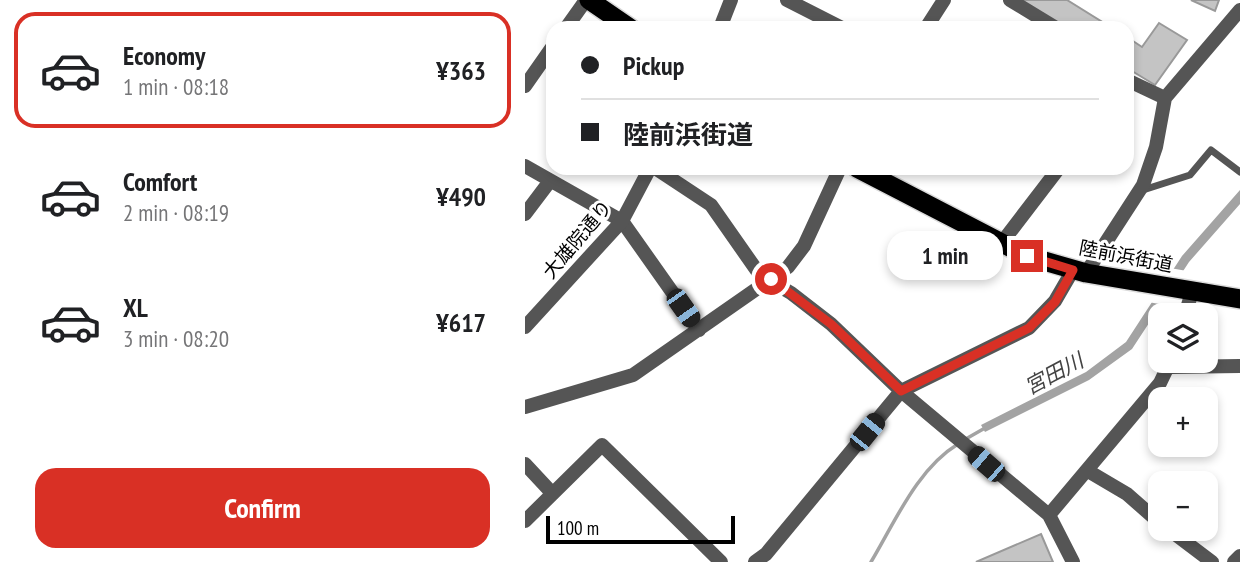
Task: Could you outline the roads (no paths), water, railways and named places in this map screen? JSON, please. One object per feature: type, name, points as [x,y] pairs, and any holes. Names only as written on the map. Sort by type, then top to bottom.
[{"type":"highway","points":[[587,0],[619,21]]},
{"type":"highway","name":"陸前浜街道","points":[[870,175],[1000,245],[1027,256],[1079,271],[1240,299]]},
{"type":"street","points":[[571,21],[587,0]]},
{"type":"street","points":[[723,21],[731,0]]},
{"type":"street","points":[[787,0],[828,21]]},
{"type":"street","points":[[930,21],[944,0]]},
{"type":"street","points":[[1010,0],[1044,21]]},
{"type":"street","points":[[755,562],[765,554],[901,391],[1029,328],[1055,302],[1139,191],[1156,148],[1164,98],[1240,10]]},
{"type":"street","points":[[525,86],[546,56]]},
{"type":"street","points":[[1134,83],[1164,98]]},
{"type":"street","points":[[525,166],[622,220],[699,330]]},
{"type":"street","name":"大雄院通り","points":[[525,327],[622,220],[645,175]]},
{"type":"street","points":[[666,175],[711,205],[760,275],[771,279],[831,324],[901,391],[1049,515],[1073,562]]},
{"type":"street","points":[[525,407],[633,375],[788,267],[804,246],[837,175]]},
{"type":"street","points":[[1000,245],[1054,175]]},
{"type":"street","points":[[525,214],[550,181]]},
{"type":"street","points":[[1186,303],[1188,291]]},
{"type":"street","points":[[1218,365],[1240,366]]},
{"type":"street","points":[[1049,515],[1088,471],[1163,373]]},
{"type":"street","points":[[525,521],[602,445],[721,562]]},
{"type":"street","points":[[525,464],[552,494]]},
{"type":"street","points":[[1088,471],[1127,494],[1148,512]]},
{"type":"street","points":[[1184,541],[1212,562]]},
{"type":"street","points":[[1234,562],[1240,556]]},
{"type":"lane","points":[[1139,191],[1190,176],[1211,150],[1240,172]]},
{"type":"waterway","name":"宮田川","points":[[964,440],[985,428]]},
{"type":"waterway","name":"宮田川","points":[[871,562],[908,497],[930,467],[958,444]]}]
